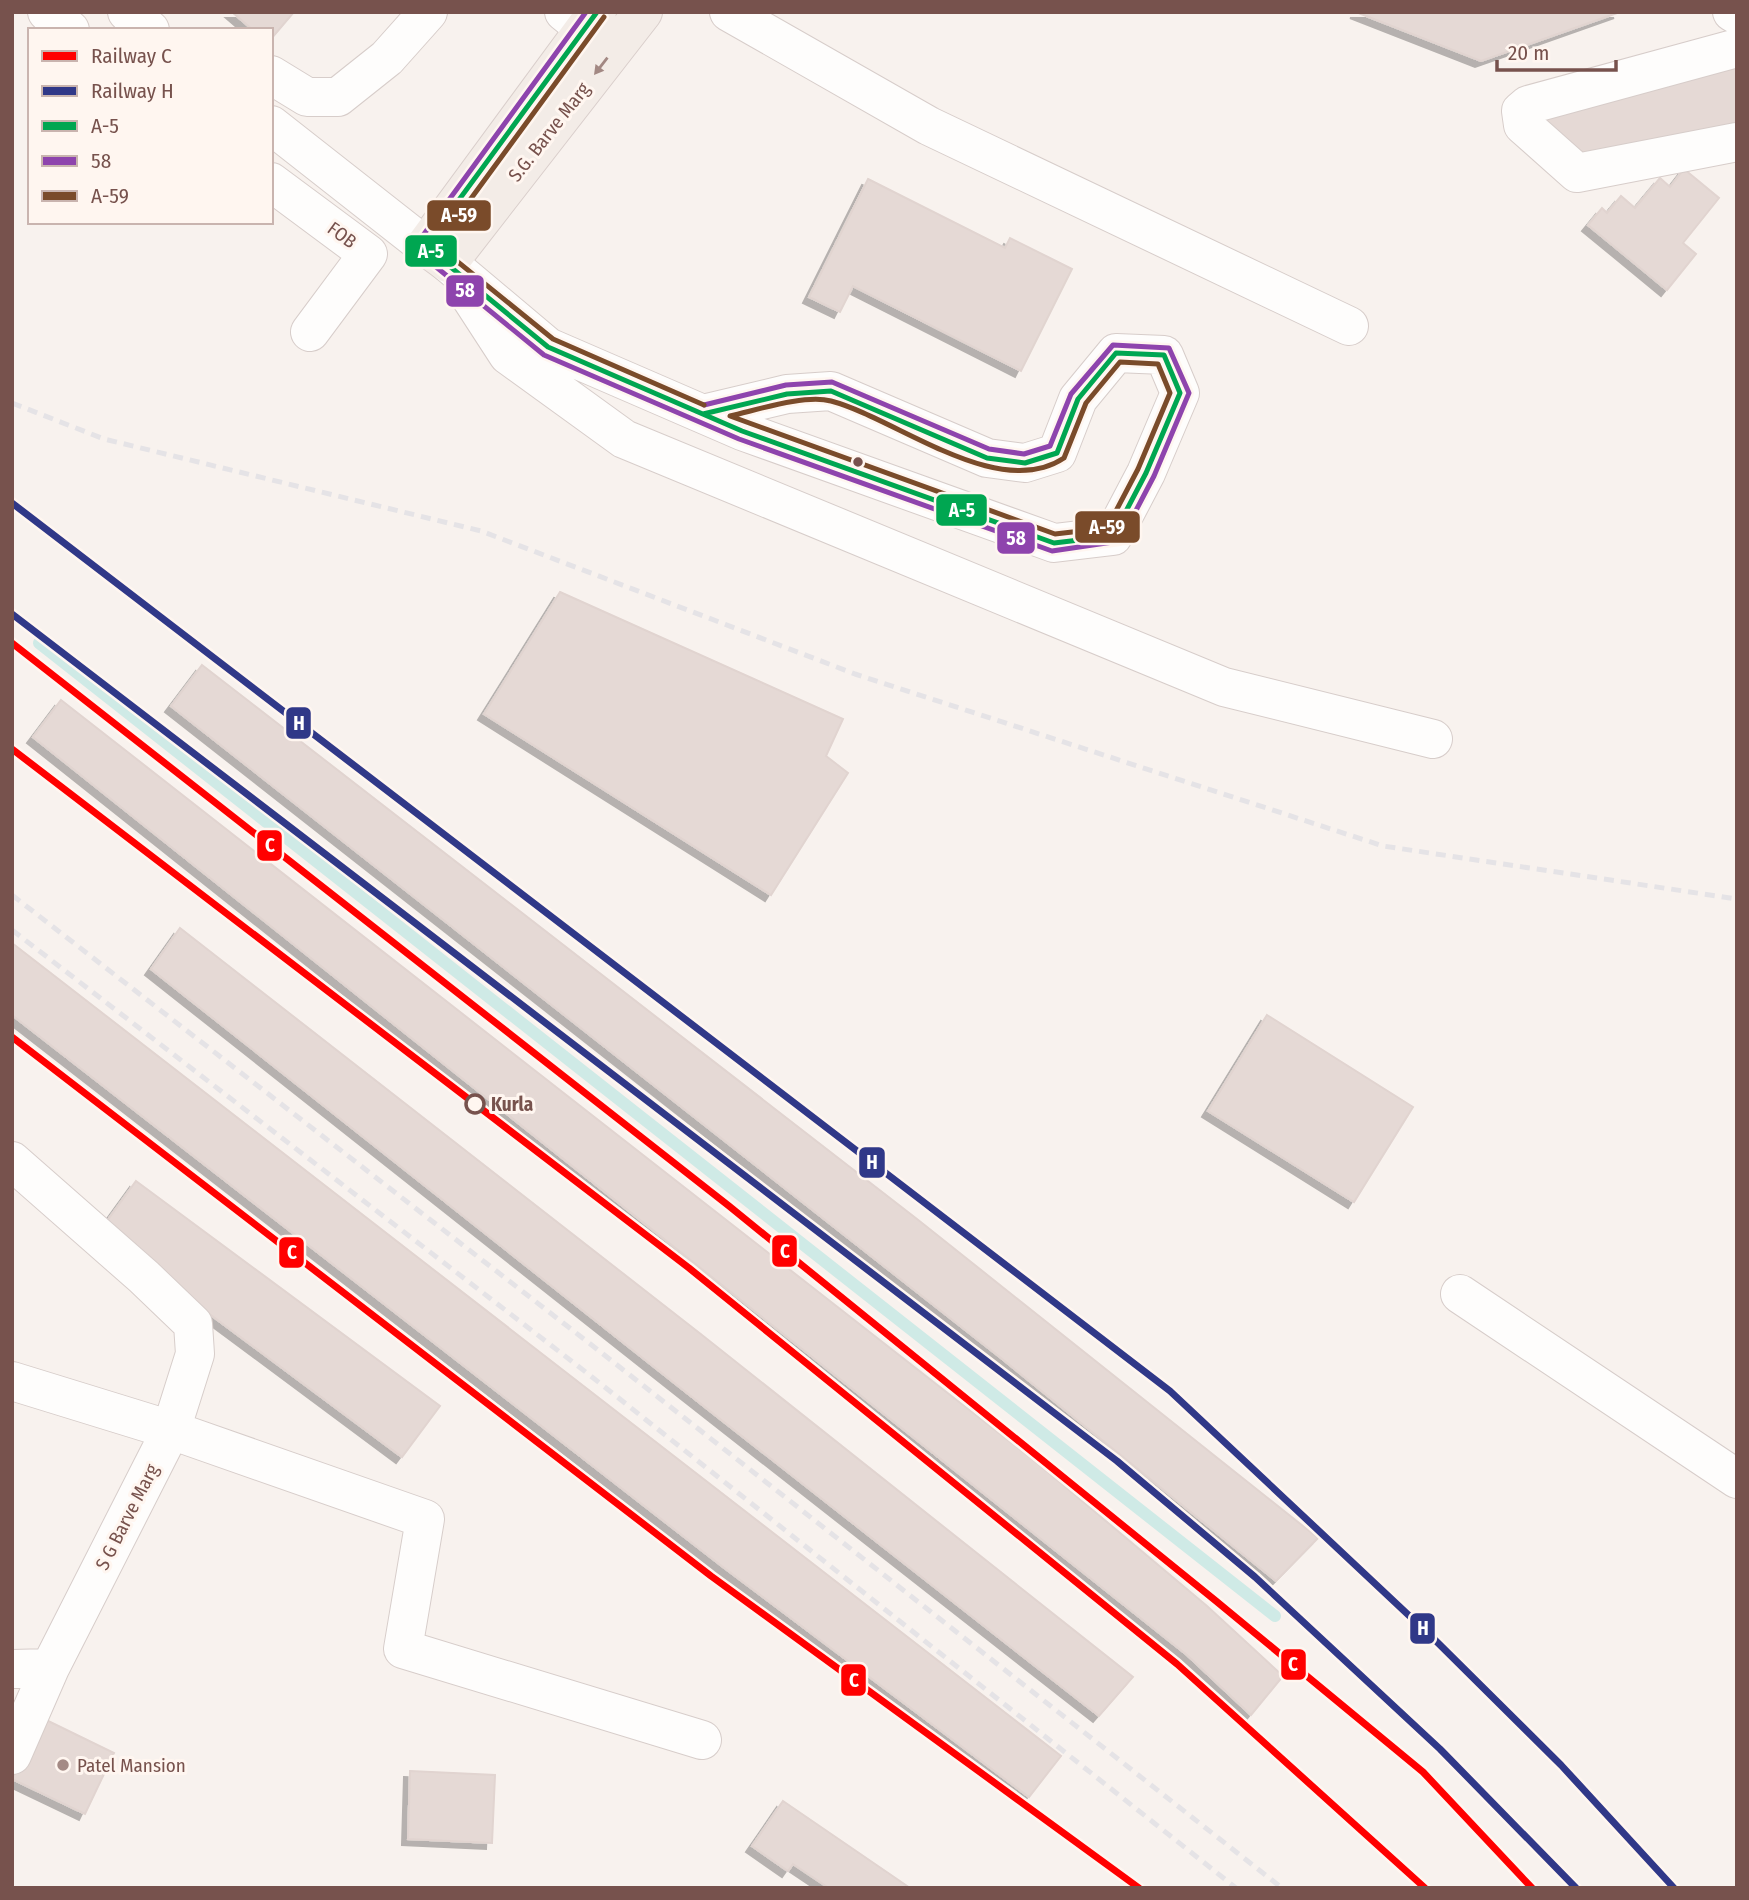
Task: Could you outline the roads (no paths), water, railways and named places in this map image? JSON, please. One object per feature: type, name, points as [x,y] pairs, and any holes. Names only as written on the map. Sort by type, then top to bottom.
[{"type":"main road","name":"S.G. Barve Marg","points":[[436,255],[643,12]]},
{"type":"main road","points":[[436,255],[582,18]]},
{"type":"street","points":[[47,12],[67,28]]},
{"type":"street","points":[[127,12],[147,28]]},
{"type":"street","points":[[273,76],[307,97],[338,97],[387,58],[428,12]]},
{"type":"street","points":[[729,12],[929,126],[1349,326]]},
{"type":"street","points":[[1732,12],[1737,15]]},
{"type":"street","points":[[1737,48],[1528,105],[1521,111],[1521,118],[1523,125],[1577,173],[1737,142]]},
{"type":"street","points":[[273,127],[548,347],[703,414],[1054,543],[1113,536],[1146,473],[1180,393],[1164,355],[1116,353],[1078,399],[1057,453],[1025,463],[987,458],[831,391],[787,394],[703,414]]},
{"type":"street","name":"FOB","points":[[273,183],[369,254],[310,332]]},
{"type":"street","points":[[436,255],[508,355],[624,439],[1224,687],[1433,739]]},
{"type":"street","name":"S G Barve Marg","points":[[12,1161],[144,1277],[193,1324],[195,1354],[171,1430],[50,1668],[12,1755]]},
{"type":"street","points":[[1461,1294],[1737,1479]]},
{"type":"street","points":[[12,1381],[171,1430],[425,1519],[403,1649],[702,1740]]},
{"type":"street","points":[[12,1669],[50,1668]]},
{"type":"waterway","points":[[39,643],[1275,1616]]},
{"type":"railway","points":[[12,403],[104,439],[481,531],[855,674],[1383,846],[1737,899]]},
{"type":"railway","points":[[12,895],[598,1350],[1282,1888]]},
{"type":"railway","points":[[12,930],[587,1373],[1236,1888]]},
{"type":"rail line","name":"H","points":[[12,503],[1170,1391],[1434,1639],[1561,1765],[1674,1888]]},
{"type":"rail line","name":"H","points":[[12,614],[1117,1461],[1255,1577],[1440,1749],[1576,1888]]},
{"type":"rail line","name":"C","points":[[12,643],[729,1206],[1216,1601],[1423,1772],[1532,1888]]},
{"type":"rail line","name":"C","points":[[12,749],[689,1268],[1177,1664],[1425,1888]]},
{"type":"rail line","name":"C","points":[[12,1037],[711,1576],[1139,1888]]},
{"type":"place","name":"Kurla","points":[[475,1104]]},
{"type":"place","name":"Patel Mansion","points":[[63,1765]]}]
